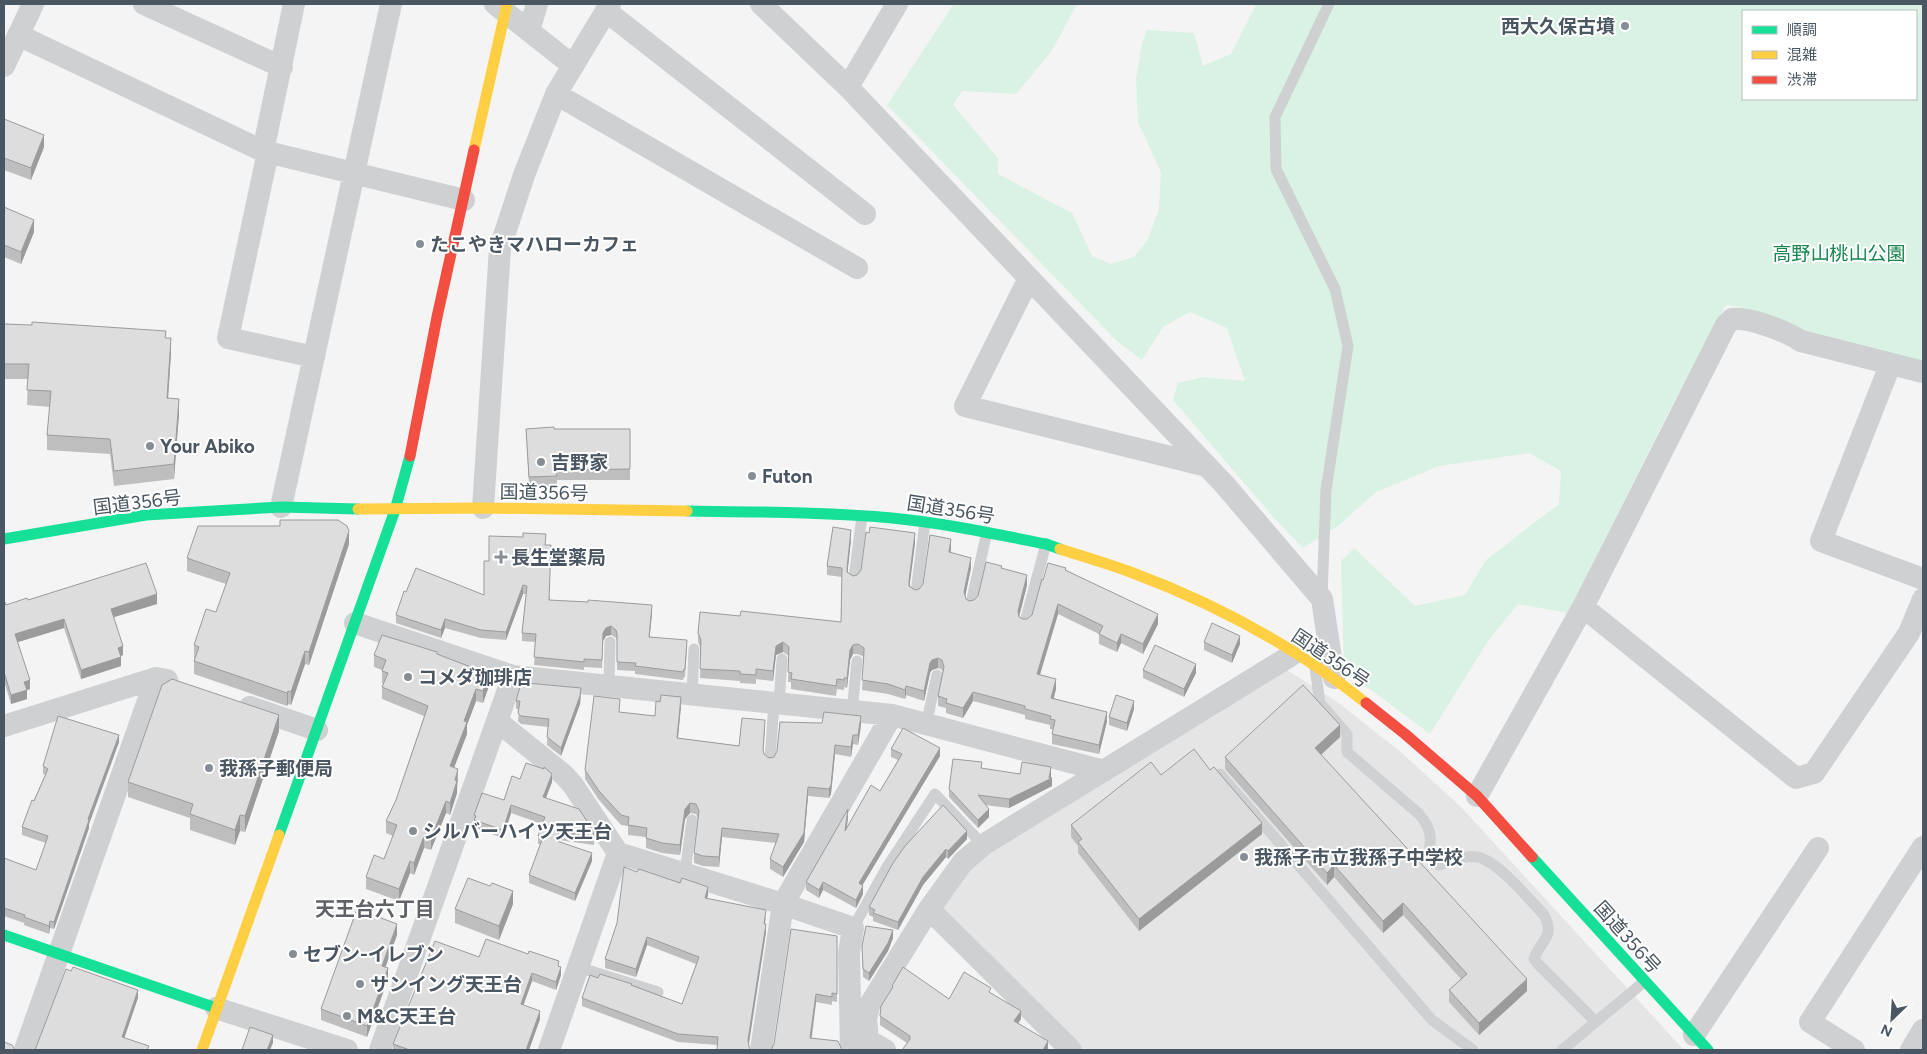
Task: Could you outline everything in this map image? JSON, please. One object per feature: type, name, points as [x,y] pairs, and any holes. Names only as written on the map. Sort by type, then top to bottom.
[{"type":"main road","points":[[206,1048],[216,1008],[317,730],[409,462],[437,317],[464,200],[502,6]]},
{"type":"main road","name":"国道356号","points":[[4,539],[146,515],[281,507],[394,510],[483,508],[777,512],[862,516],[926,522],[1046,544],[1133,573],[1181,593],[1244,623],[1334,678],[1406,734],[1476,796],[1701,1043]]},
{"type":"main road","points":[[4,935],[216,1008]]},
{"type":"street","points":[[4,66],[33,4]]},
{"type":"street","points":[[144,4],[282,67]]},
{"type":"street","points":[[294,4],[228,338],[314,357]]},
{"type":"street","points":[[281,507],[391,4]]},
{"type":"street","points":[[529,31],[536,4]]},
{"type":"street","points":[[761,4],[848,87],[1207,466],[1322,599],[1334,678]]},
{"type":"street","points":[[848,87],[897,4]]},
{"type":"street","points":[[502,6],[529,31],[572,65]]},
{"type":"street","points":[[483,508],[500,248],[524,174],[556,94],[608,7],[865,214]]},
{"type":"street","points":[[18,35],[266,152],[464,200]]},
{"type":"street","points":[[556,94],[856,268]]},
{"type":"street","points":[[1029,278],[965,406],[1207,466]]},
{"type":"street","points":[[1476,796],[1583,607],[1726,325],[1732,319],[1748,320],[1793,336],[1800,341],[1923,372]]},
{"type":"street","points":[[1890,365],[1821,541],[1923,579]]},
{"type":"street","points":[[1583,607],[1796,778],[1814,773],[1909,633],[1923,599]]},
{"type":"street","points":[[355,622],[513,676],[892,716],[1104,771]]},
{"type":"street","points":[[885,1050],[868,1040],[866,1019],[869,1006],[929,909],[962,862],[984,845],[1295,653]]},
{"type":"street","points":[[380,1050],[513,676]]},
{"type":"street","points":[[5,723],[156,678],[185,685]]},
{"type":"street","points":[[25,1050],[156,678]]},
{"type":"street","points":[[232,701],[317,730]]},
{"type":"street","points":[[761,1050],[784,904],[892,716]]},
{"type":"street","points":[[497,721],[573,784],[618,853],[784,904],[853,928],[850,953],[851,1050]]},
{"type":"street","points":[[1854,1050],[1810,1022],[1923,847]]},
{"type":"street","points":[[1701,1043],[1818,848]]},
{"type":"street","points":[[549,1050],[618,853]]},
{"type":"street","points":[[929,909],[1071,1050]]},
{"type":"street","points":[[216,1008],[347,1050]]},
{"type":"street","points":[[1911,1050],[1923,1030]]},
{"type":"lane","points":[[1322,599],[1326,490],[1348,346],[1335,289],[1276,169],[1275,117],[1329,4]]},
{"type":"lane","points":[[854,578],[862,516]]},
{"type":"lane","points":[[916,592],[926,522]]},
{"type":"lane","points":[[971,604],[987,532]]},
{"type":"lane","points":[[1025,622],[1046,544]]},
{"type":"lane","points":[[609,686],[610,642]]},
{"type":"lane","points":[[692,695],[694,649]]},
{"type":"lane","points":[[770,760],[782,659]]},
{"type":"lane","points":[[852,712],[857,661]]},
{"type":"lane","points":[[1315,666],[1320,703],[1347,734],[1347,752],[1419,814],[1428,825],[1431,844],[1428,854],[1439,865],[1463,858],[1477,857],[1489,861],[1502,871],[1544,915],[1549,924],[1549,934],[1536,952],[1534,959],[1596,1022]]},
{"type":"lane","points":[[926,725],[937,675]]},
{"type":"lane","points":[[1220,774],[1432,1020],[1473,1050]]},
{"type":"lane","points":[[853,928],[887,867],[935,794],[984,845]]},
{"type":"lane","points":[[685,873],[692,820]]},
{"type":"lane","points":[[578,967],[658,992]]},
{"type":"lane","points":[[1562,1050],[1645,981]]},
{"type":"shaded area","name":"我孫子市立我孫子中学校","points":[[1287,670],[1336,701],[1402,753],[1461,807],[1684,1050],[1082,1050],[945,916],[943,902],[968,867]]},
{"type":"green space","name":"高野山桃山公園","points":[[954,4],[1077,4],[1051,52],[1016,94],[962,91],[953,105],[998,158],[998,174],[1072,213],[1092,256],[1111,264],[1134,257],[1147,241],[1159,210],[1161,172],[1138,122],[1136,78],[1142,44],[1147,30],[1194,33],[1203,66],[1231,54],[1255,7],[1254,4],[1923,4],[1923,364],[1863,350],[1740,312],[1741,307],[1726,305],[1667,415],[1568,613],[1518,604],[1488,641],[1430,734],[1344,670],[1341,561],[1354,548],[1415,606],[1465,595],[1486,560],[1559,504],[1561,471],[1529,453],[1439,466],[1376,492],[1338,526],[1303,548],[1276,520],[1173,400],[1178,383],[1204,377],[1245,381],[1227,328],[1190,312],[1163,327],[1142,360],[1118,342],[887,105]]},
{"type":"building","points":[[4,119],[44,135],[31,168],[4,158]]},
{"type":"building","points":[[4,207],[34,220],[21,252],[4,245]]},
{"type":"building","points":[[32,322],[166,331],[165,338],[171,338],[167,398],[179,399],[174,464],[114,471],[110,439],[47,435],[51,391],[27,390],[29,364],[4,364],[4,324],[32,325]]},
{"type":"building","points":[[554,427],[554,429],[630,429],[630,469],[556,470],[557,476],[529,477],[526,429]]},
{"type":"building","points":[[280,520],[338,520],[347,526],[349,531],[309,652],[305,651],[291,692],[288,691],[287,693],[194,661],[199,647],[194,645],[206,609],[216,612],[230,573],[187,558],[198,526],[280,526]]},
{"type":"building","points":[[833,527],[851,530],[847,572],[853,576],[857,575],[861,570],[866,532],[869,533],[870,527],[915,533],[909,586],[915,590],[919,589],[923,584],[930,535],[951,539],[949,552],[971,558],[964,592],[966,599],[969,601],[974,600],[978,596],[986,562],[1002,566],[1001,568],[1027,575],[1018,611],[1019,617],[1027,619],[1032,615],[1048,563],[1066,568],[1065,570],[1158,614],[1143,644],[1121,634],[1117,643],[1099,634],[1103,626],[1058,604],[1037,674],[1056,679],[1051,698],[1107,712],[1099,745],[1052,734],[1055,720],[1050,719],[1051,716],[1025,709],[1025,706],[973,692],[963,708],[946,703],[947,699],[938,696],[944,667],[942,660],[938,658],[930,663],[924,691],[906,686],[905,690],[888,684],[862,680],[864,648],[858,644],[853,645],[850,650],[847,678],[844,678],[844,680],[837,679],[836,686],[791,679],[792,673],[788,672],[789,647],[783,642],[776,646],[773,671],[756,669],[756,675],[740,674],[740,671],[700,669],[701,640],[698,633],[700,612],[740,616],[741,611],[841,622],[842,568],[827,566]]},
{"type":"building","points":[[523,533],[546,534],[545,545],[551,545],[549,600],[588,602],[588,600],[652,605],[649,637],[687,640],[685,669],[683,672],[635,666],[636,663],[617,662],[617,634],[616,630],[611,626],[606,628],[603,633],[602,660],[584,659],[584,662],[534,657],[536,634],[522,633],[527,586],[523,585],[506,632],[481,630],[445,619],[441,630],[396,615],[404,591],[406,592],[416,568],[484,595],[484,561],[489,561],[489,536],[523,537]]},
{"type":"building","points":[[146,563],[157,594],[111,609],[123,646],[118,648],[121,657],[81,670],[64,619],[15,634],[30,680],[24,682],[27,690],[11,695],[4,672],[4,600],[6,605],[27,598],[28,600]]},
{"type":"building","points":[[1212,623],[1240,636],[1232,655],[1204,642]]},
{"type":"building","points":[[382,635],[437,652],[437,654],[489,674],[483,691],[476,689],[464,721],[467,722],[450,766],[458,769],[455,780],[457,781],[450,803],[446,801],[431,838],[424,836],[414,863],[410,861],[399,889],[366,877],[374,855],[384,859],[397,825],[386,821],[396,800],[428,706],[382,687],[388,673],[382,671],[386,660],[374,655]]},
{"type":"building","points":[[1155,645],[1196,664],[1184,689],[1143,670]]},
{"type":"building","points":[[172,679],[279,715],[245,816],[240,815],[235,830],[190,814],[193,804],[128,782],[162,685]]},
{"type":"building","points":[[521,683],[581,688],[580,696],[561,748],[547,737],[549,719],[521,716],[518,713],[520,701],[516,701]]},
{"type":"building","points":[[1303,685],[1340,725],[1315,748],[1527,979],[1479,1023],[1449,990],[1467,974],[1403,903],[1383,921],[1334,865],[1327,873],[1225,757]]},
{"type":"building","points":[[661,695],[681,697],[677,738],[739,746],[742,718],[765,720],[763,750],[764,754],[769,758],[774,757],[777,751],[780,722],[822,723],[824,712],[861,716],[858,735],[853,735],[851,747],[835,745],[829,789],[808,787],[804,833],[783,867],[770,859],[779,834],[722,828],[719,857],[703,856],[694,853],[699,811],[696,804],[690,803],[685,809],[680,845],[662,843],[646,838],[647,828],[628,825],[629,817],[621,815],[599,791],[585,770],[594,696],[620,699],[619,712],[655,716],[656,701],[660,702]]},
{"type":"building","points":[[1116,695],[1134,701],[1127,723],[1109,717]]},
{"type":"building","points":[[58,716],[119,735],[88,819],[54,922],[50,921],[49,926],[4,908],[4,858],[36,870],[48,836],[22,827],[32,800],[34,801],[48,769],[43,766]]},
{"type":"building","points":[[903,728],[940,748],[859,883],[863,886],[856,900],[823,882],[819,890],[806,882],[848,809],[845,831],[871,785],[880,791],[902,754],[891,749]]},
{"type":"building","points":[[1194,749],[1210,770],[1214,767],[1262,823],[1139,919],[1078,842],[1082,839],[1071,825],[1151,762],[1161,775]]},
{"type":"building","points":[[953,759],[982,762],[981,768],[1020,774],[1022,762],[1051,767],[1049,778],[1052,778],[1009,799],[978,795],[989,809],[978,820],[949,789]]},
{"type":"building","points":[[526,763],[544,769],[544,767],[552,774],[543,797],[579,809],[592,829],[594,836],[559,832],[557,841],[592,853],[575,893],[529,875],[543,837],[538,836],[545,817],[511,805],[503,830],[474,820],[482,793],[504,800],[512,776],[520,779]]},
{"type":"building","points":[[943,805],[967,831],[948,851],[946,849],[923,877],[898,922],[873,913],[875,910],[869,907],[893,863],[905,846]]},
{"type":"building","points":[[624,867],[637,872],[639,869],[680,883],[682,878],[708,887],[705,898],[766,910],[764,924],[766,924],[748,1040],[751,1050],[717,1050],[718,1037],[678,1034],[582,998],[590,975],[598,978],[600,974],[632,984],[682,1004],[699,957],[647,937],[636,969],[605,959],[617,923]]},
{"type":"building","points":[[468,878],[490,886],[492,883],[513,891],[499,926],[455,909]]},
{"type":"building","points":[[357,909],[397,924],[382,966],[388,968],[367,1026],[321,1009]]},
{"type":"building","points":[[866,926],[893,930],[888,943],[869,973],[863,969],[862,946]]},
{"type":"building","points":[[791,929],[837,936],[837,994],[832,993],[832,997],[816,994],[810,1038],[838,1041],[842,1050],[771,1050],[774,1044]]},
{"type":"building","points":[[486,939],[528,954],[529,951],[559,961],[558,966],[561,967],[556,982],[532,973],[521,1004],[540,1011],[526,1050],[410,1050],[393,1044],[435,941],[479,957]]},
{"type":"building","points":[[73,967],[138,990],[122,1037],[149,1046],[147,1050],[35,1050],[66,969],[71,971]]},
{"type":"building","points":[[903,967],[949,999],[964,972],[991,988],[989,992],[1021,1011],[1014,1021],[1048,1041],[1043,1050],[902,1050],[910,1036],[880,1016],[881,1006]]},
{"type":"building","points":[[250,1027],[273,1035],[267,1050],[242,1050]]},
{"type":"building","points":[[4,1042],[12,1045],[15,1050],[4,1050]]},
{"type":"traffic: fast","points":[[279,835],[395,510],[410,456]]},
{"type":"traffic: fast","points":[[4,539],[146,515],[281,507],[358,509]]},
{"type":"traffic: fast","points":[[687,511],[815,513],[892,518],[969,529],[1046,544],[1060,549]]},
{"type":"traffic: fast","points":[[1532,857],[1708,1050]]},
{"type":"traffic: fast","points":[[4,935],[216,1008]]},
{"type":"traffic: slow","points":[[474,150],[507,4]]},
{"type":"traffic: slow","points":[[358,509],[483,508],[687,511]]},
{"type":"traffic: slow","points":[[1060,549],[1164,585],[1225,613],[1284,646],[1340,683],[1366,703]]},
{"type":"traffic: slow","points":[[202,1050],[279,835]]},
{"type":"traffic: jam","points":[[410,456],[437,317],[474,150]]},
{"type":"traffic: jam","points":[[1366,703],[1477,796],[1532,857]]},
{"type":"place","name":"西大久保古墳","points":[[1625,26]]},
{"type":"place","name":"たこやきマハローカフェ","points":[[420,244]]},
{"type":"place","name":"Your Abiko","points":[[150,446]]},
{"type":"place","name":"吉野家","points":[[541,462]]},
{"type":"place","name":"Futon","points":[[752,476]]},
{"type":"place","name":"長生堂薬局","points":[[501,557]]},
{"type":"place","name":"コメダ珈琲店","points":[[408,677]]},
{"type":"place","name":"我孫子郵便局","points":[[209,768]]},
{"type":"place","name":"シルバーハイツ天王台","points":[[413,831]]},
{"type":"place","name":"我孫子市立我孫子中学校","points":[[1244,857]]},
{"type":"place","name":"セブン-イレブン","points":[[293,954]]},
{"type":"place","name":"サンイング天王台","points":[[360,984]]},
{"type":"place","name":"M&C天王台","points":[[347,1016]]},
{"type":"district","name":"天王台六丁目","points":[[375,909]]}]
